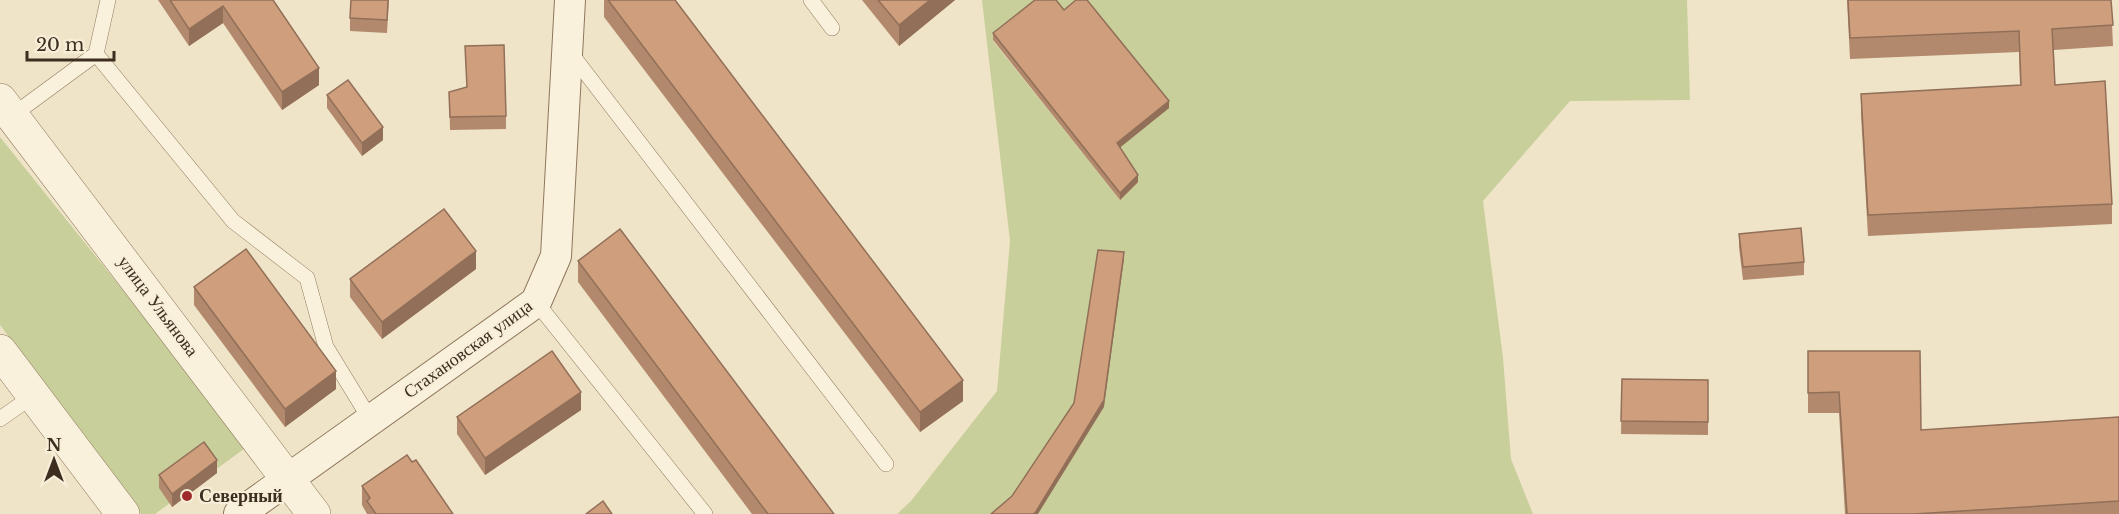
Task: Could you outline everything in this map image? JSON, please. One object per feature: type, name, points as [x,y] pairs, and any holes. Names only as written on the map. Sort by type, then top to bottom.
[{"type":"street","name":"Стахановская улица","points":[[239,514],[536,302],[556,256],[570,0]]},
{"type":"street","name":"улица Ульянова","points":[[7,107],[314,514]]},
{"type":"street","points":[[0,351],[123,514]]},
{"type":"lane","points":[[7,107],[96,54],[108,0]]},
{"type":"lane","points":[[811,0],[832,28]]},
{"type":"lane","points":[[568,48],[886,464]]},
{"type":"lane","points":[[96,54],[233,220],[307,279],[326,347],[370,419]]},
{"type":"lane","points":[[536,302],[705,514]]},
{"type":"lane","points":[[0,419],[34,395]]},
{"type":"green space","points":[[982,0],[1043,0],[993,41],[1120,200],[1117,150],[1064,17],[1051,0],[1687,0],[1690,100],[1570,101],[1483,201],[1503,358],[1511,459],[1533,514],[1038,514],[1074,410],[1012,503],[999,514],[897,514],[911,501],[997,391],[1010,241]]},
{"type":"green space","points":[[0,137],[248,446],[155,514],[141,514],[0,325]]},
{"type":"building","points":[[170,0],[273,0],[319,68],[282,92],[223,6],[189,29]]},
{"type":"building","points":[[351,0],[388,0],[387,20],[350,18]]},
{"type":"building","points":[[608,0],[675,0],[963,380],[920,412]]},
{"type":"building","points":[[878,0],[930,0],[899,25]]},
{"type":"building","points":[[1035,0],[1056,0],[1064,10],[1076,0],[1087,0],[1169,101],[1117,143],[1138,175],[1120,193],[993,33]]},
{"type":"building","points":[[1848,0],[2111,0],[2113,25],[2052,29],[2055,85],[2105,81],[2112,204],[1868,215],[1861,94],[2021,85],[2019,31],[1850,38]]},
{"type":"building","points":[[504,45],[506,116],[450,117],[449,92],[467,87],[465,46]]},
{"type":"building","points":[[348,80],[383,127],[362,143],[327,95]]},
{"type":"building","points":[[444,209],[476,251],[382,322],[350,279]]},
{"type":"building","points":[[1801,228],[1804,262],[1743,267],[1739,234]]},
{"type":"building","points":[[620,229],[834,514],[768,514],[578,261]]},
{"type":"building","points":[[246,249],[336,371],[285,409],[194,287]]},
{"type":"building","points":[[1098,250],[1124,252],[1104,400],[1035,513],[991,514],[1012,496],[1074,403]]},
{"type":"building","points":[[552,351],[581,392],[485,458],[457,417]]},
{"type":"building","points":[[1808,351],[1920,351],[1921,430],[2119,417],[2119,501],[1914,514],[1847,514],[1839,392],[1808,393]]},
{"type":"building","points":[[1622,379],[1708,380],[1708,422],[1621,421]]},
{"type":"building","points":[[204,442],[217,460],[172,494],[159,475]]},
{"type":"building","points":[[407,455],[412,462],[416,460],[453,514],[376,514],[367,501],[370,498],[362,486]]},
{"type":"building","points":[[603,501],[612,514],[586,514]]},
{"type":"place","name":"Северный","points":[[187,496]]}]
